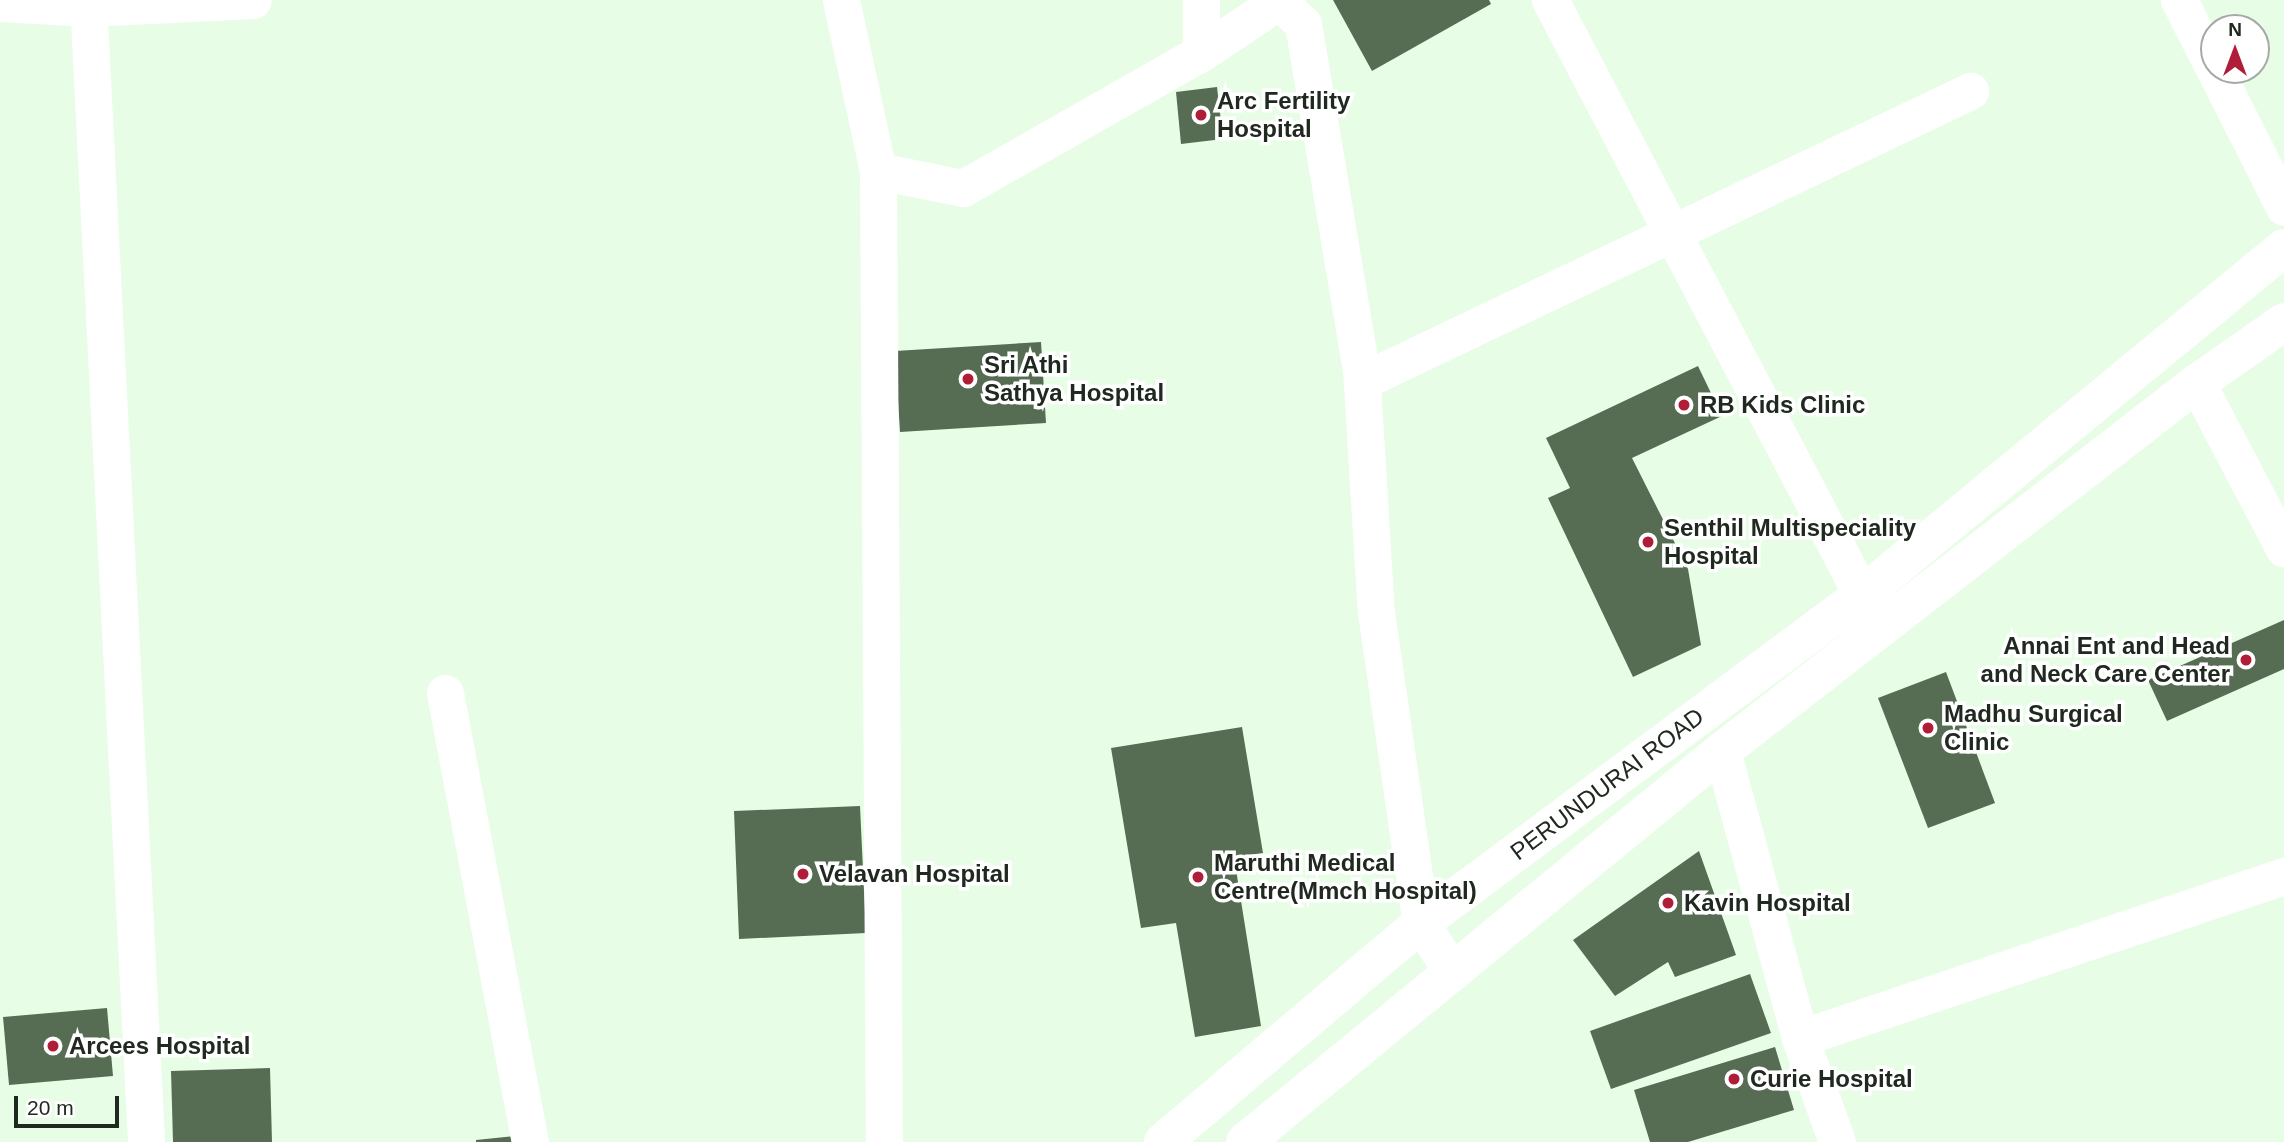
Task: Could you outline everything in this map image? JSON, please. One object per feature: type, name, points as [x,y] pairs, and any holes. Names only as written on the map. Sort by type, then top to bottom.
[{"type":"main road","name":"PERUNDURAI ROAD","points":[[1163,1142],[1421,923],[1862,594],[2284,248]]},
{"type":"main road","points":[[1245,1142],[1722,751],[2197,383],[2284,322]]},
{"type":"street","points":[[0,3],[253,0]]},
{"type":"street","points":[[841,0],[878,171],[884,1142]]},
{"type":"street","points":[[1200,53],[1201,0]]},
{"type":"street","points":[[1550,0],[1862,594]]},
{"type":"street","points":[[2179,0],[2200,41]]},
{"type":"street","points":[[878,171],[963,188],[1200,53],[1279,1],[1303,24],[1362,381],[1376,612],[1421,923],[1452,972]]},
{"type":"street","points":[[89,4],[146,1142]]},
{"type":"street","points":[[2222,84],[2284,207]]},
{"type":"street","points":[[1362,381],[1970,91]]},
{"type":"street","points":[[2197,383],[2284,549]]},
{"type":"street","points":[[445,693],[530,1142]]},
{"type":"street","points":[[1722,751],[1800,1038],[1838,1142]]},
{"type":"street","points":[[1800,1038],[2284,876]]},
{"type":"building","points":[[1333,0],[1489,0],[1491,4],[1372,71]]},
{"type":"building","points":[[1217,87],[1223,139],[1181,144],[1176,92]]},
{"type":"building","points":[[1041,342],[1046,423],[900,432],[895,351]]},
{"type":"building","points":[[1698,366],[1722,416],[1632,458],[1688,569],[1701,645],[1633,677],[1548,498],[1570,488],[1546,438]]},
{"type":"building","points":[[2284,620],[2284,669],[2167,721],[2148,680]]},
{"type":"building","points":[[1946,672],[1995,803],[1928,828],[1878,698]]},
{"type":"building","points":[[1242,727],[1263,853],[1234,857],[1261,1026],[1195,1037],[1176,923],[1141,928],[1111,748]]},
{"type":"building","points":[[860,806],[866,933],[739,939],[734,811]]},
{"type":"building","points":[[1699,851],[1736,955],[1675,977],[1668,962],[1615,996],[1573,940]]},
{"type":"building","points":[[1750,974],[1771,1033],[1611,1089],[1590,1031]]},
{"type":"building","points":[[107,1008],[113,1076],[9,1085],[3,1017]]},
{"type":"building","points":[[1775,1047],[1794,1110],[1688,1142],[1650,1142],[1634,1090]]},
{"type":"building","points":[[270,1068],[272,1142],[173,1142],[171,1071]]},
{"type":"building","points":[[515,1136],[515,1142],[476,1142],[476,1140]]},
{"type":"place","name":"Arc Fertility Hospital","points":[[1201,115]]},
{"type":"place","name":"Sri Athi Sathya Hospital","points":[[968,379]]},
{"type":"place","name":"RB Kids Clinic","points":[[1684,405]]},
{"type":"place","name":"Senthil Multispeciality Hospital","points":[[1648,542]]},
{"type":"place","name":"Annai Ent and Head and Neck Care Center","points":[[2246,660]]},
{"type":"place","name":"Madhu Surgical Clinic","points":[[1928,728]]},
{"type":"place","name":"Velavan Hospital","points":[[803,874]]},
{"type":"place","name":"Maruthi Medical Centre(Mmch Hospital)","points":[[1198,877]]},
{"type":"place","name":"Kavin Hospital","points":[[1668,903]]},
{"type":"place","name":"Arcees Hospital","points":[[53,1046]]},
{"type":"place","name":"Curie Hospital","points":[[1734,1079]]}]
